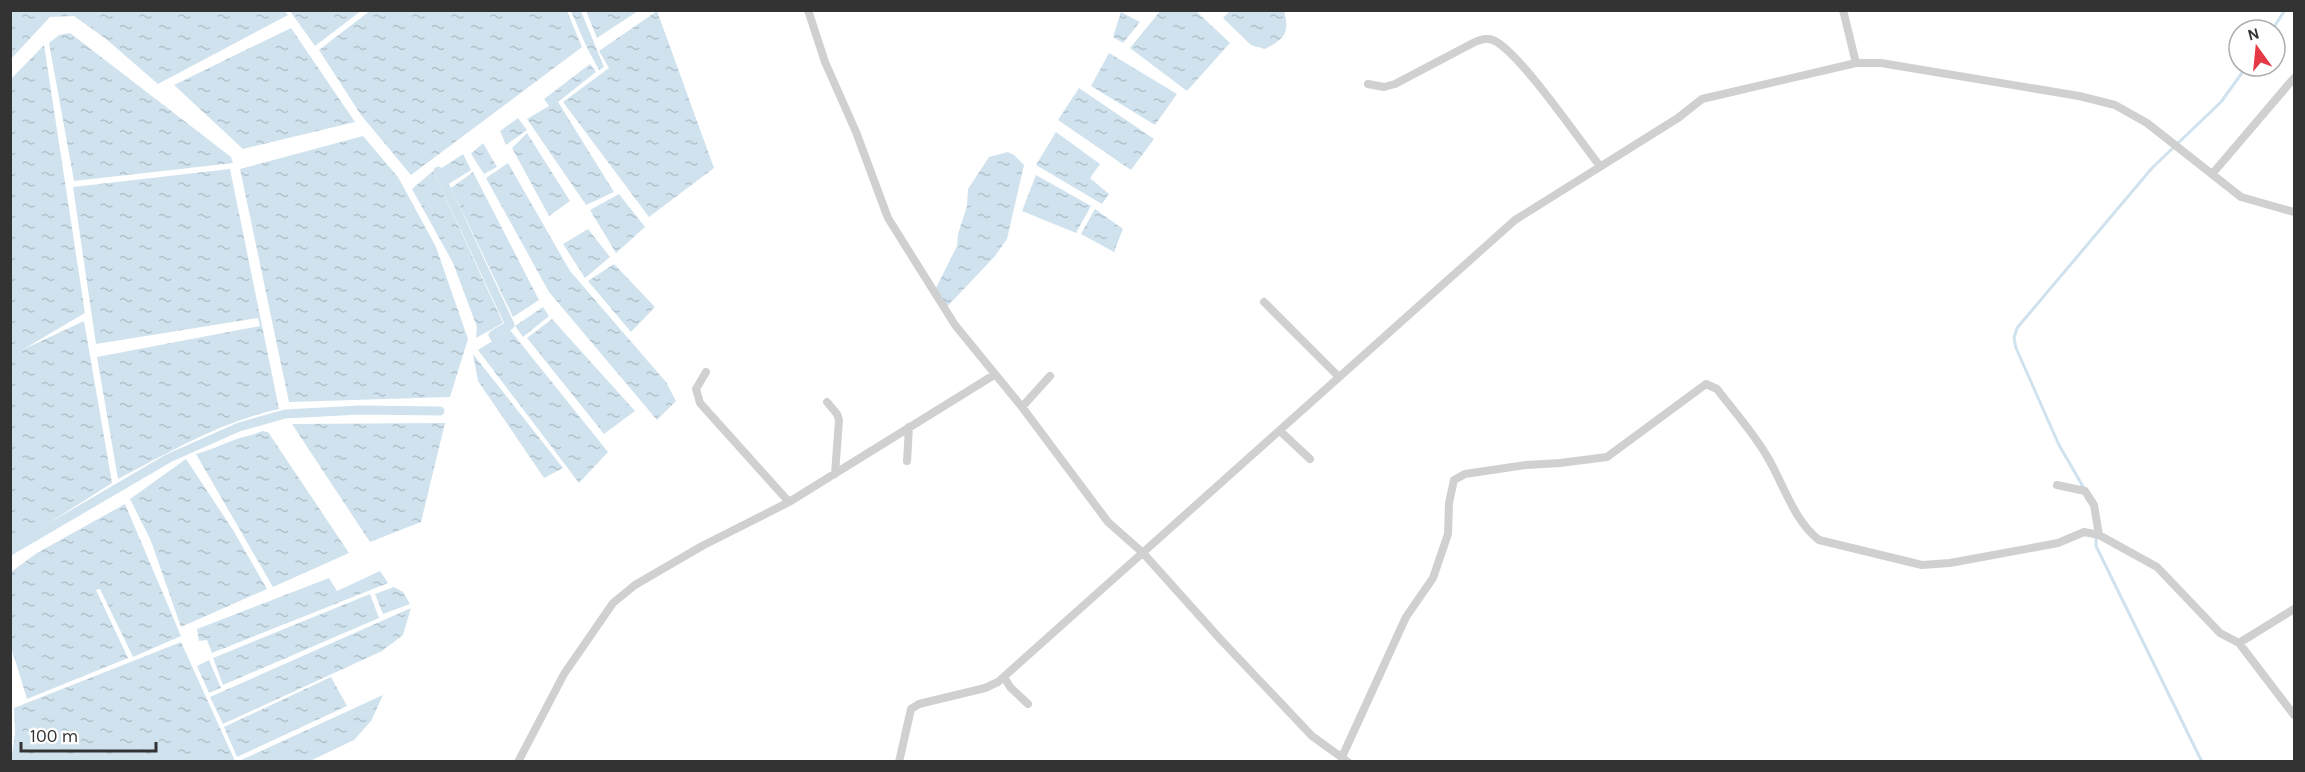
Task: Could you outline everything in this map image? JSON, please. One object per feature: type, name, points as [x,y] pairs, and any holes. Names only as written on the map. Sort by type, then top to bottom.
[{"type":"street","points":[[808,10],[825,62],[856,132],[888,218],[939,302],[994,375],[1022,407],[1108,522],[1143,553],[1312,736],[1345,759],[1406,617],[1433,578],[1448,534],[1449,503],[1454,480],[1459,475],[1495,469],[1607,457],[1706,384],[1717,389],[1766,453],[1800,519],[1811,534],[1819,540],[1922,565],[2058,543],[2084,532],[2099,535],[2157,567],[2220,633],[2239,643],[2295,715]]},
{"type":"street","points":[[1843,10],[1856,63]]},
{"type":"street","points":[[1368,84],[1384,87],[1395,84],[1482,39],[1493,40],[1514,55],[1600,166]]},
{"type":"street","points":[[899,762],[911,709],[919,704],[992,686],[1004,677],[1515,220],[1678,118],[1702,99],[1856,63],[1893,65],[2079,96],[2115,105],[2147,123],[2241,197],[2295,212]]},
{"type":"street","points":[[2212,173],[2295,78]]},
{"type":"street","points":[[1264,302],[1339,377]]},
{"type":"street","points":[[706,372],[696,389],[696,397],[700,404],[789,502]]},
{"type":"street","points":[[518,762],[564,674],[613,603],[635,585],[702,546],[789,502],[994,375]]},
{"type":"street","points":[[1022,407],[1050,376]]},
{"type":"street","points":[[827,402],[839,420],[835,474]]},
{"type":"street","points":[[907,461],[909,427]]},
{"type":"street","points":[[1280,431],[1310,459]]},
{"type":"street","points":[[2057,486],[2085,491],[2094,505],[2099,535]]},
{"type":"street","points":[[2239,643],[2295,609]]},
{"type":"street","points":[[1004,677],[1010,687],[1028,704]]},
{"type":"water","points":[[371,10],[567,11],[582,47],[411,175],[361,115],[319,50]]},
{"type":"water","points":[[1161,10],[1196,11],[1230,43],[1187,91],[1130,48]]},
{"type":"water","points":[[1231,10],[1284,11],[1286,30],[1277,42],[1265,49],[1251,45],[1223,18]]},
{"type":"water","points":[[11,11],[285,11],[288,15],[158,84],[106,39],[74,16],[50,17],[11,59]]},
{"type":"water","points":[[290,11],[361,11],[315,46]]},
{"type":"water","points":[[571,11],[581,11],[604,67],[599,70],[587,48]]},
{"type":"water","points":[[586,11],[638,11],[597,38]]},
{"type":"water","points":[[657,11],[714,168],[649,217],[563,102],[609,68],[599,51]]},
{"type":"water","points":[[1121,12],[1140,22],[1123,43],[1113,37]]},
{"type":"water","points":[[291,28],[355,122],[243,149],[174,85]]},
{"type":"water","points":[[70,33],[231,157],[233,163],[74,181],[49,43],[59,35]]},
{"type":"water","points":[[44,45],[85,313],[22,350],[84,321],[112,483],[11,547],[10,358],[15,355],[11,357],[11,79]]},
{"type":"water","points":[[1109,53],[1177,94],[1155,125],[1091,86]]},
{"type":"water","points":[[590,64],[596,72],[558,102],[614,192],[586,205],[527,119],[549,106],[544,99]]},
{"type":"water","points":[[1079,88],[1154,139],[1131,170],[1058,120]]},
{"type":"water","points":[[518,118],[527,130],[506,145],[500,131]]},
{"type":"water","points":[[1056,132],[1100,164],[1090,178],[1109,194],[1102,204],[1036,165]]},
{"type":"water","points":[[527,133],[570,201],[549,216],[512,148]]},
{"type":"water","points":[[363,136],[398,177],[436,247],[468,339],[450,397],[289,402],[240,169]]},
{"type":"water","points":[[483,143],[497,167],[484,174],[471,154]]},
{"type":"water","points":[[1008,152],[1024,165],[1007,239],[995,256],[945,309],[936,288],[957,246],[958,234],[967,206],[968,189],[989,157]]},
{"type":"water","points":[[463,154],[471,170],[447,185],[440,169]]},
{"type":"water","points":[[508,163],[570,271],[666,382],[676,401],[657,420],[549,292],[486,178]]},
{"type":"water","points":[[230,169],[279,409],[216,429],[118,479],[97,357],[260,326],[258,318],[96,344],[73,187]]},
{"type":"water","points":[[433,171],[503,323],[476,338],[477,327],[453,263],[412,189]]},
{"type":"water","points":[[473,172],[539,300],[513,317],[451,188]]},
{"type":"water","points":[[1036,175],[1091,206],[1076,233],[1022,211]]},
{"type":"water","points":[[619,194],[645,227],[616,253],[590,210]]},
{"type":"water","points":[[1095,209],[1123,229],[1114,252],[1081,234]]},
{"type":"water","points":[[588,229],[610,257],[585,278],[563,244]]},
{"type":"water","points":[[614,264],[655,307],[631,332],[588,281]]},
{"type":"water","points":[[543,307],[549,316],[523,337],[515,326]]},
{"type":"water","points":[[552,319],[635,411],[604,434],[527,338]]},
{"type":"water","points":[[510,330],[608,452],[579,483],[478,350]]},
{"type":"water","points":[[473,354],[563,468],[544,478],[478,381]]},
{"type":"water","points":[[445,423],[421,522],[370,542],[292,424]]},
{"type":"water","points":[[262,431],[268,432],[349,553],[273,587],[196,454]]},
{"type":"water","points":[[186,459],[233,530],[267,589],[181,627],[151,541],[130,499]]},
{"type":"water","points":[[125,504],[181,636],[133,657],[100,589],[96,590],[128,658],[27,699],[11,647],[11,572],[37,553]]},
{"type":"water","points":[[380,571],[388,583],[212,653],[207,640],[199,641],[197,629],[329,578],[337,591]]},
{"type":"water","points":[[394,587],[403,592],[410,604],[383,614],[375,594]]},
{"type":"water","points":[[370,594],[379,618],[223,685],[213,658]]},
{"type":"water","points":[[411,608],[403,635],[382,651],[223,724],[210,697]]},
{"type":"water","points":[[181,642],[235,761],[11,761],[15,734],[14,708]]},
{"type":"water","points":[[209,660],[221,688],[209,693],[197,666]]},
{"type":"water","points":[[331,677],[347,706],[237,757],[224,727]]},
{"type":"water","points":[[383,695],[371,721],[354,740],[310,761],[239,761]]},
{"type":"waterway","points":[[2280,18],[2285,10]]},
{"type":"waterway","points":[[2085,490],[2059,445],[2016,348],[2014,338],[2017,328],[2152,168],[2221,102],[2238,78]]},
{"type":"waterway","points":[[438,171],[510,325],[493,335],[502,348]]},
{"type":"waterway","points":[[10,551],[169,458],[239,427],[285,414],[360,410],[440,411]]},
{"type":"waterway","points":[[2096,536],[2096,546],[2202,762]]}]
